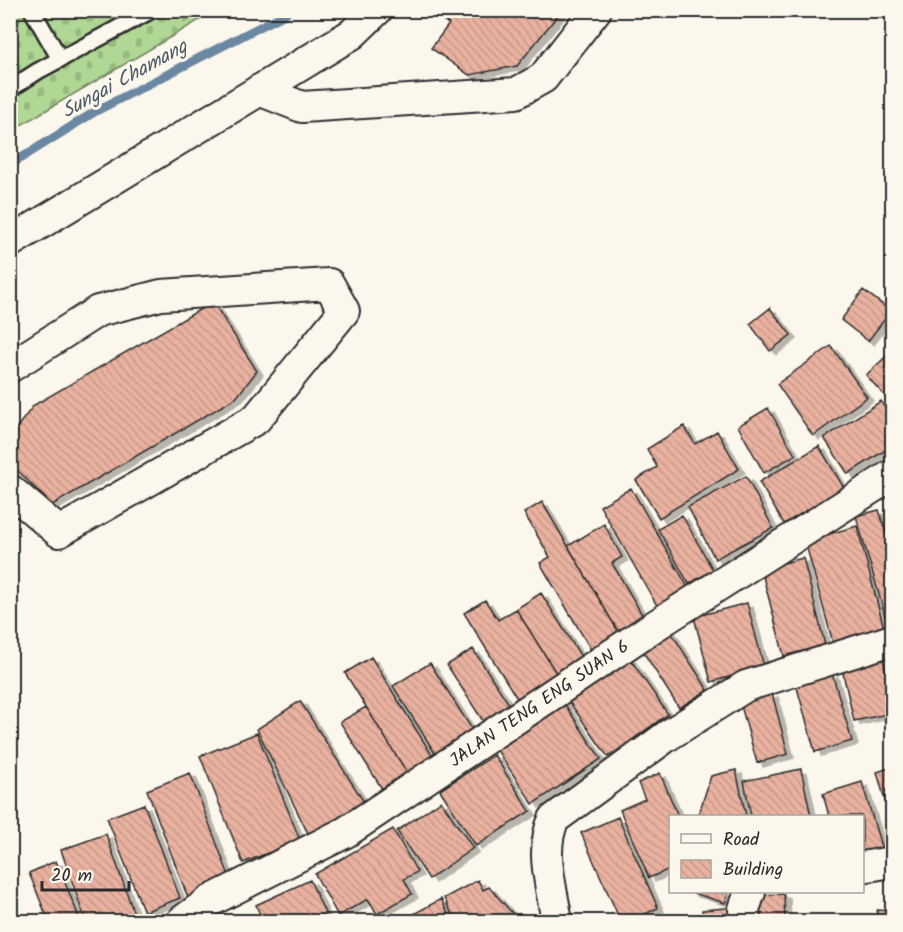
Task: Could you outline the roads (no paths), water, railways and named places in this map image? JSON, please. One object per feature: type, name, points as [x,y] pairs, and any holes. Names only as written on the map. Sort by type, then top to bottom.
[{"type":"street","points":[[10,242],[352,34],[377,10]]},
{"type":"street","points":[[259,90],[303,107],[516,93],[543,78],[596,10]]},
{"type":"street","points":[[10,368],[98,311],[161,295],[329,284],[344,311],[256,419],[59,532],[10,490]]},
{"type":"street","name":"JALAN TENG ENG SUAN 6","points":[[181,921],[210,901],[346,832],[652,627],[892,475]]},
{"type":"street","points":[[557,921],[546,847],[548,831],[554,819],[667,736],[746,686],[892,640]]},
{"type":"street","points":[[864,867],[892,862]]},
{"type":"street","points":[[745,921],[744,909],[749,893]]},
{"type":"lane","points":[[32,10],[60,59]]},
{"type":"lane","points":[[10,89],[60,59],[152,10]]},
{"type":"waterway","name":"Sungai Chamang","points":[[10,165],[96,111],[285,14],[288,10]]}]
